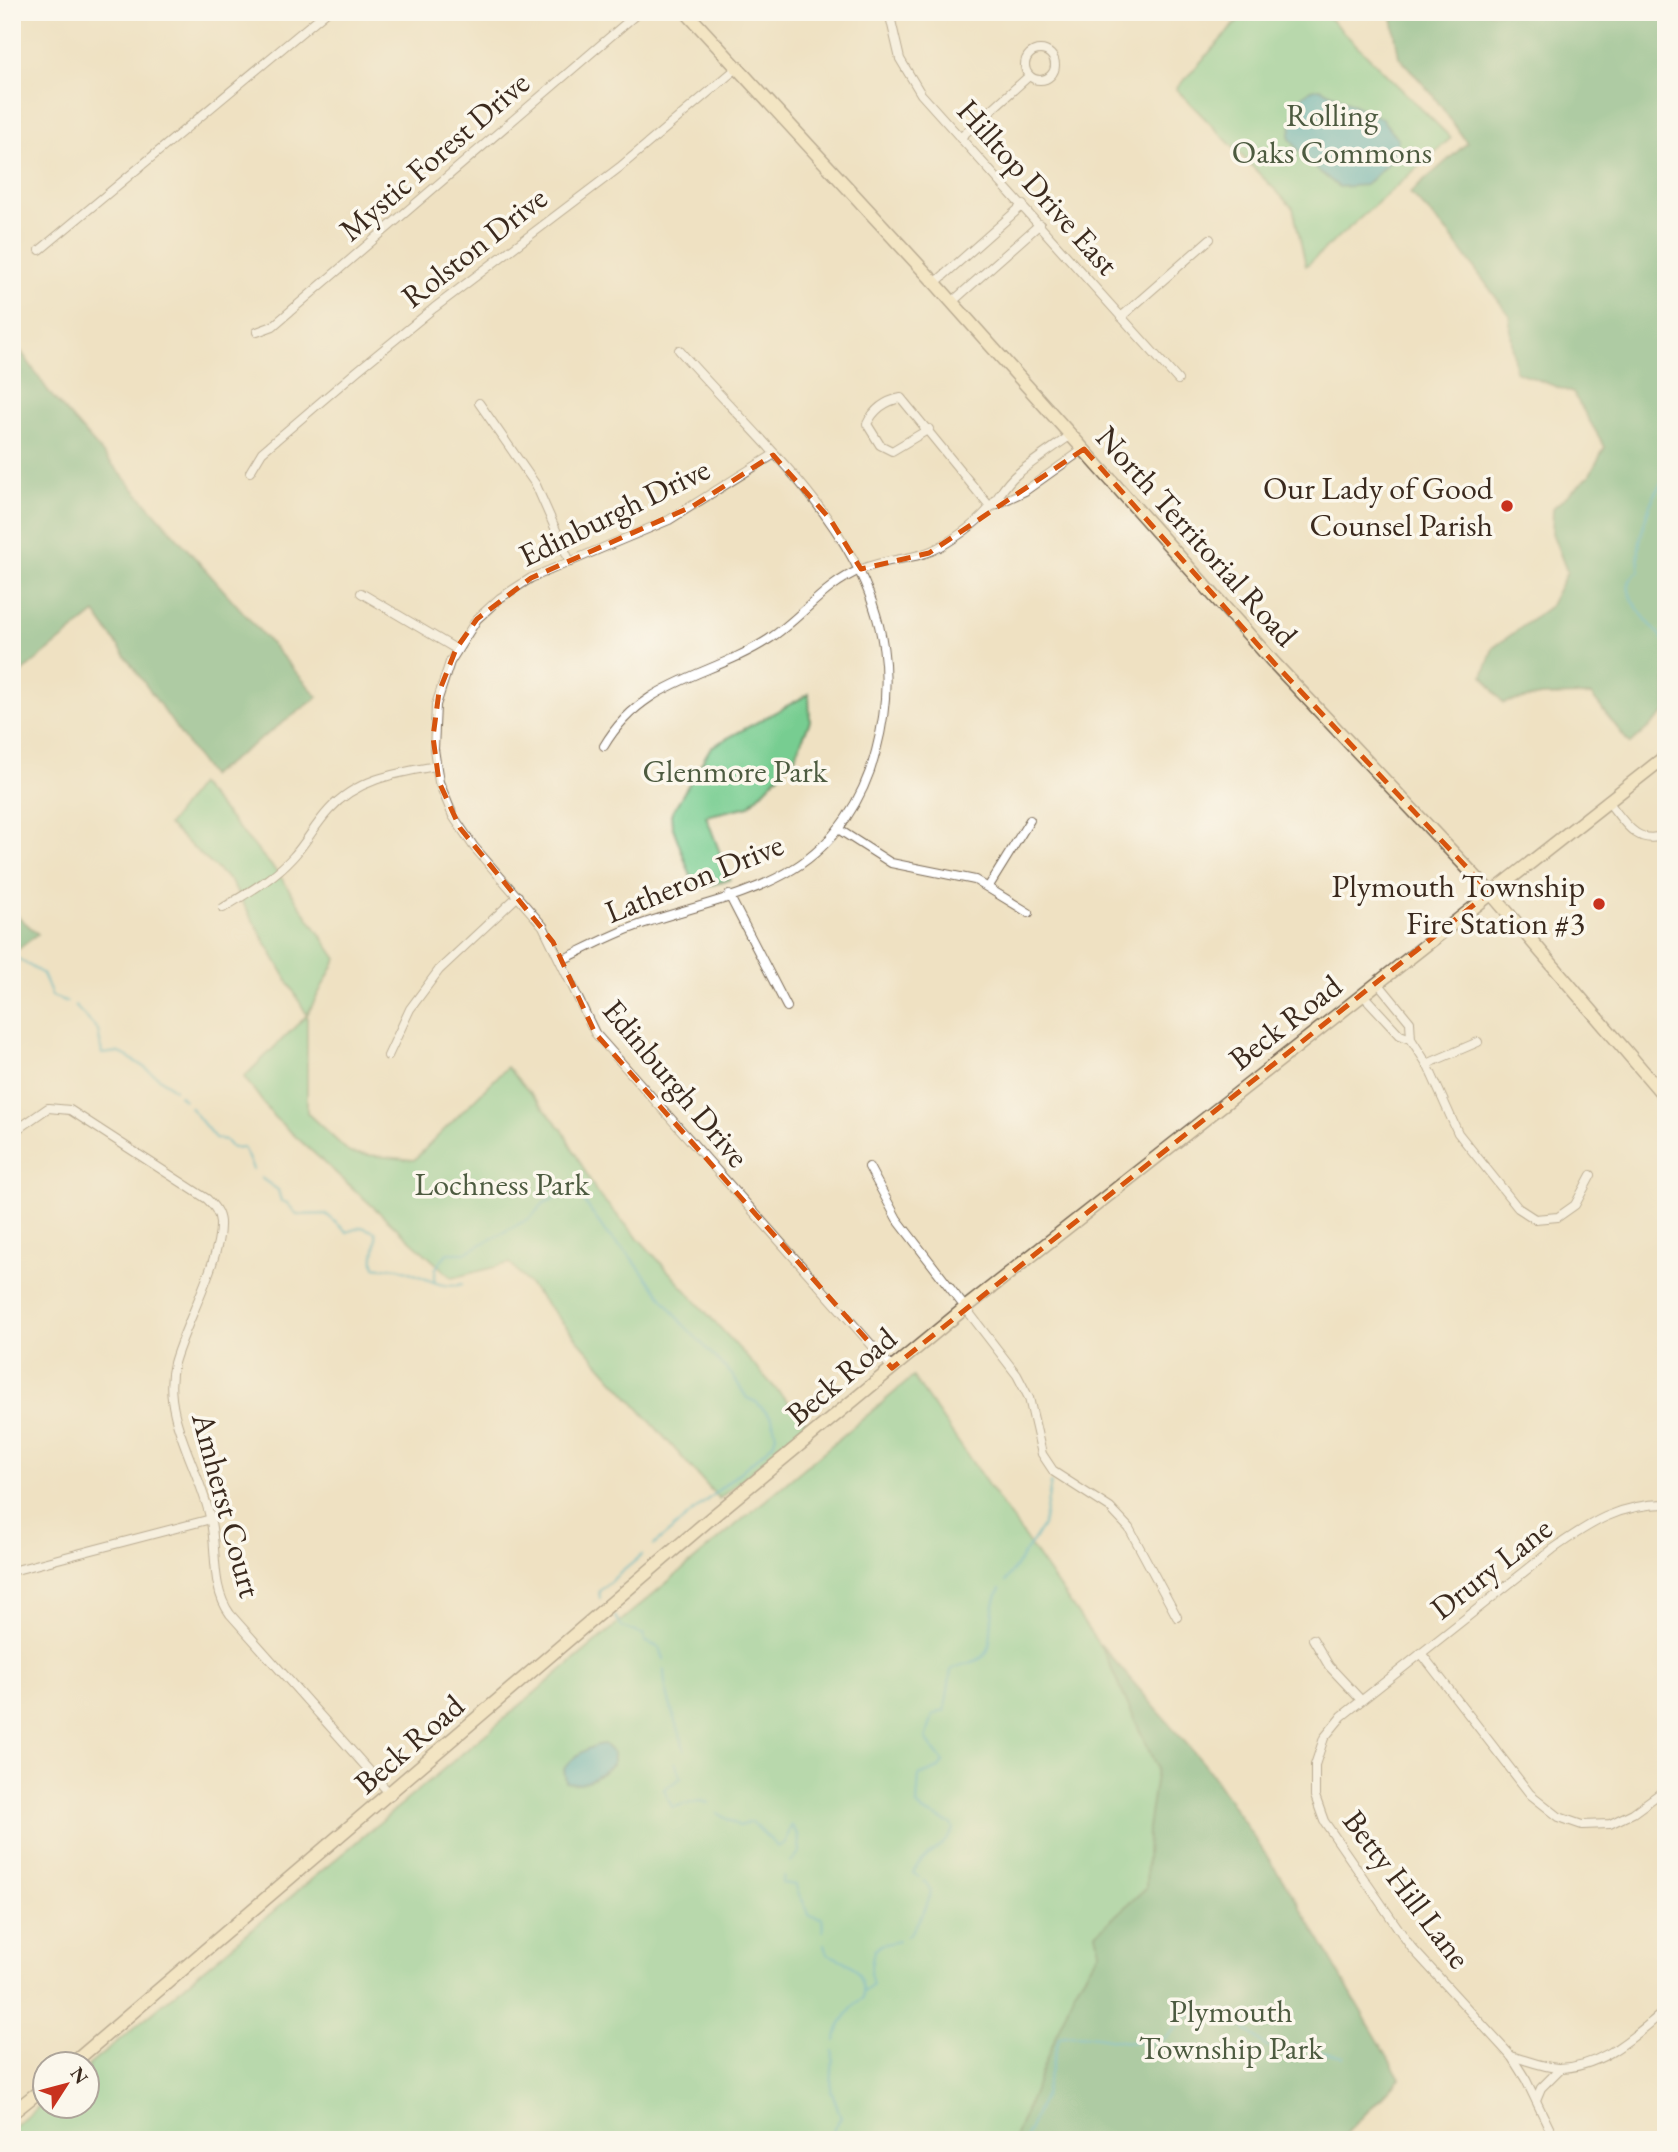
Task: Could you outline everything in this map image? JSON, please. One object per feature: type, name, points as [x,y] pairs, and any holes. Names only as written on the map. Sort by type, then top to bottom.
[{"type":"main road","name":"North Territorial Road","points":[[686,12],[953,302],[1275,664],[1490,892],[1666,1098]]},
{"type":"main road","name":"Beck Road","points":[[89,2050],[391,1795],[701,1527],[965,1308],[1666,755]]},
{"type":"main road","points":[[12,2113],[32,2097]]},
{"type":"street","points":[[40,250],[326,12]]},
{"type":"street","name":"Mystic Forest Drive","points":[[257,332],[273,326],[639,12]]},
{"type":"street","name":"Hilltop Drive East","points":[[890,12],[894,43],[907,74],[960,138],[1178,380]]},
{"type":"street","name":"Rolston Drive","points":[[250,472],[262,452],[366,363],[620,167],[737,68]]},
{"type":"street","points":[[960,138],[1029,76]]},
{"type":"street","points":[[935,283],[1023,205]]},
{"type":"street","points":[[953,302],[1040,224]]},
{"type":"street","points":[[1121,317],[1210,239]]},
{"type":"street","name":"Latheron Drive","points":[[562,960],[636,926],[729,895],[794,869],[838,829],[857,799],[871,769],[885,703],[880,632],[861,569],[830,519],[679,350]]},
{"type":"street","points":[[929,429],[892,452],[880,445],[867,424],[871,416],[888,401],[901,398],[929,429],[990,507]]},
{"type":"street","points":[[479,403],[536,485],[570,562]]},
{"type":"street","points":[[990,507],[1014,477],[1071,435]]},
{"type":"street","points":[[604,746],[617,724],[646,699],[673,682],[768,640],[818,595],[861,569],[929,553],[990,507],[1025,491],[1084,449]]},
{"type":"street","name":"Edinburgh Drive","points":[[774,455],[669,520],[531,578],[500,598],[477,619],[456,649],[444,675],[436,705],[433,737],[436,766],[445,800],[460,828],[543,926],[562,960],[583,1014],[595,1033],[892,1368]]},
{"type":"street","points":[[361,593],[456,649]]},
{"type":"street","points":[[223,908],[275,874],[292,858],[328,811],[349,792],[383,776],[436,766]]},
{"type":"street","points":[[1607,800],[1640,837],[1651,839],[1666,834]]},
{"type":"street","points":[[989,886],[1030,820]]},
{"type":"street","points":[[838,829],[891,863],[957,874],[989,886],[1029,913]]},
{"type":"street","points":[[729,895],[787,1007]]},
{"type":"street","points":[[388,1056],[410,1009],[439,970],[518,896]]},
{"type":"street","points":[[1378,983],[1410,1022],[1411,1039],[1427,1064],[1458,1133],[1523,1212],[1543,1220],[1558,1217],[1575,1205],[1591,1175]]},
{"type":"street","points":[[1363,995],[1400,1035],[1411,1039]]},
{"type":"street","points":[[1427,1064],[1478,1042]]},
{"type":"street","name":"Amherst Court","points":[[12,1133],[48,1108],[70,1110],[208,1199],[217,1212],[220,1221],[216,1243],[175,1360],[171,1381],[174,1407],[211,1519],[217,1588],[225,1608],[391,1795]]},
{"type":"street","points":[[869,1167],[897,1219],[1017,1375],[1029,1398],[1041,1454],[1054,1472],[1110,1508],[1129,1528],[1177,1617]]},
{"type":"street","name":"Drury Lane","points":[[1361,1700],[1589,1524],[1624,1508],[1666,1504]]},
{"type":"street","points":[[12,1572],[211,1519]]},
{"type":"street","points":[[1313,1639],[1329,1666],[1361,1700]]},
{"type":"street","points":[[1421,1653],[1530,1794],[1559,1817],[1582,1825],[1610,1824],[1633,1814],[1666,1789]]},
{"type":"street","name":"Betty Hill Lane","points":[[1361,1700],[1333,1725],[1319,1749],[1313,1780],[1320,1812],[1412,1947],[1511,2056]]},
{"type":"street","points":[[1511,2056],[1560,2068],[1610,2054],[1666,2010]]},
{"type":"street","points":[[1511,2056],[1555,2140]]},
{"type":"street","points":[[1536,2100],[1541,2088],[1560,2068]]},
{"type":"highlighted area","points":[[1084,449],[1275,664],[1490,892],[892,1368],[595,1033],[553,942],[460,828],[439,782],[433,737],[439,692],[456,649],[477,619],[531,578],[693,506],[773,455],[830,519],[861,569],[929,553]]},
{"type":"green space","name":"Rolling Oaks Commons","points":[[1246,12],[1323,12],[1451,138],[1306,266],[1293,208],[1176,89]]},
{"type":"green space","points":[[1391,12],[1666,12],[1666,712],[1630,744],[1591,695],[1541,696],[1503,703],[1483,676],[1493,648],[1549,607],[1567,572],[1552,533],[1553,508],[1589,476],[1605,447],[1573,393],[1515,371],[1509,315],[1449,234],[1410,193],[1467,143],[1432,94],[1399,57]]},
{"type":"green space","points":[[12,338],[51,395],[318,697],[210,776],[95,613],[12,680]]},
{"type":"green space","name":"Glenmore Park","points":[[809,694],[810,721],[794,759],[749,806],[706,816],[730,879],[696,890],[672,825],[671,814],[711,747]]},
{"type":"green space","points":[[199,784],[277,872],[337,959],[307,1015],[231,882],[168,825]]},
{"type":"green space","points":[[12,911],[38,934],[12,954]]},
{"type":"green space","name":"Lochness Park","points":[[307,1015],[307,1113],[350,1153],[414,1160],[507,1067],[562,1129],[597,1193],[808,1424],[719,1499],[510,1263],[452,1278],[274,1117],[244,1077]]},
{"type":"green space","points":[[913,1377],[1400,2078],[1340,2140],[12,2140],[12,2129],[32,2112],[32,2120],[102,2120],[102,2054]]},
{"type":"green space","name":"Plymouth Township Park","points":[[1100,1644],[1206,1766],[1297,1901],[1400,2078],[1340,2140],[1014,2140],[1074,1991],[1100,1951],[1096,1933],[1146,1888],[1148,1828],[1157,1768]]},
{"type":"water","points":[[1320,88],[1381,118],[1398,139],[1395,156],[1366,185],[1339,187],[1305,160],[1289,137],[1299,99],[1311,90]]},
{"type":"water","points":[[604,1744],[613,1753],[613,1763],[591,1779],[579,1783],[566,1782],[564,1769],[572,1760],[587,1749]]},
{"type":"waterway","points":[[1666,479],[1654,497],[1644,522],[1639,549],[1640,571],[1631,578],[1629,587],[1637,608],[1666,644]]},
{"type":"waterway","points":[[12,955],[43,974],[52,996],[67,1002]]},
{"type":"waterway","points":[[75,1006],[98,1030],[102,1054],[115,1052],[123,1055],[174,1090]]},
{"type":"waterway","points":[[179,1095],[184,1100]]},
{"type":"waterway","points":[[190,1107],[215,1138],[225,1140],[232,1148],[243,1147],[253,1169]]},
{"type":"waterway","points":[[261,1178],[278,1190],[281,1201],[287,1203],[297,1215],[326,1214],[347,1232],[362,1227],[375,1232],[375,1267],[406,1270],[446,1285],[462,1284]]},
{"type":"waterway","points":[[434,1282],[436,1268],[447,1253],[465,1253],[530,1218],[544,1203],[565,1193],[573,1194],[584,1201],[606,1233],[629,1255],[683,1324],[733,1376],[747,1398],[756,1402],[772,1418],[776,1435],[773,1444],[654,1545]]},
{"type":"waterway","points":[[1006,1581],[1043,1526],[1051,1483]]},
{"type":"waterway","points":[[600,1598],[599,1591],[642,1555]]},
{"type":"waterway","points":[[919,1877],[913,1873],[917,1866],[944,1842],[953,1829],[951,1824],[924,1812],[917,1805],[919,1776],[939,1768],[943,1762],[926,1739],[933,1715],[945,1710],[951,1670],[981,1658],[988,1650],[994,1607],[1000,1589]]},
{"type":"waterway","points":[[615,1616],[622,1627],[644,1635],[645,1641],[660,1648],[664,1659]]},
{"type":"waterway","points":[[664,1669],[666,1690],[684,1750]]},
{"type":"waterway","points":[[675,1762],[681,1778],[664,1789],[672,1807],[700,1801],[709,1803]]},
{"type":"waterway","points":[[717,1813],[739,1826],[752,1822],[778,1847],[786,1842],[791,1825],[798,1835],[800,1852],[791,1862]]},
{"type":"waterway","points":[[784,1876],[782,1883],[796,1885],[809,1915],[822,1918],[823,1931]]},
{"type":"waterway","points":[[907,1936],[918,1922],[928,1901],[930,1891],[924,1881]]},
{"type":"waterway","points":[[864,1992],[873,1985],[870,1973],[874,1950],[881,1945],[898,1941]]},
{"type":"waterway","points":[[824,1944],[827,1954],[854,1968],[863,1988],[863,1998],[845,2017],[836,2041]]},
{"type":"waterway","points":[[1025,2140],[1045,2094],[1059,2037],[1072,2035],[1127,2042],[1152,2042],[1167,2037],[1187,2016],[1211,2014],[1240,2025],[1266,2047],[1298,2047],[1343,2057]]},
{"type":"waterway","points":[[832,2140],[834,2129],[841,2117],[831,2091],[833,2051]]},
{"type":"place","name":"Our Lady of Good Counsel Parish","points":[[1507,506]]},
{"type":"place","name":"Plymouth Township Fire Station #3","points":[[1599,904]]}]
